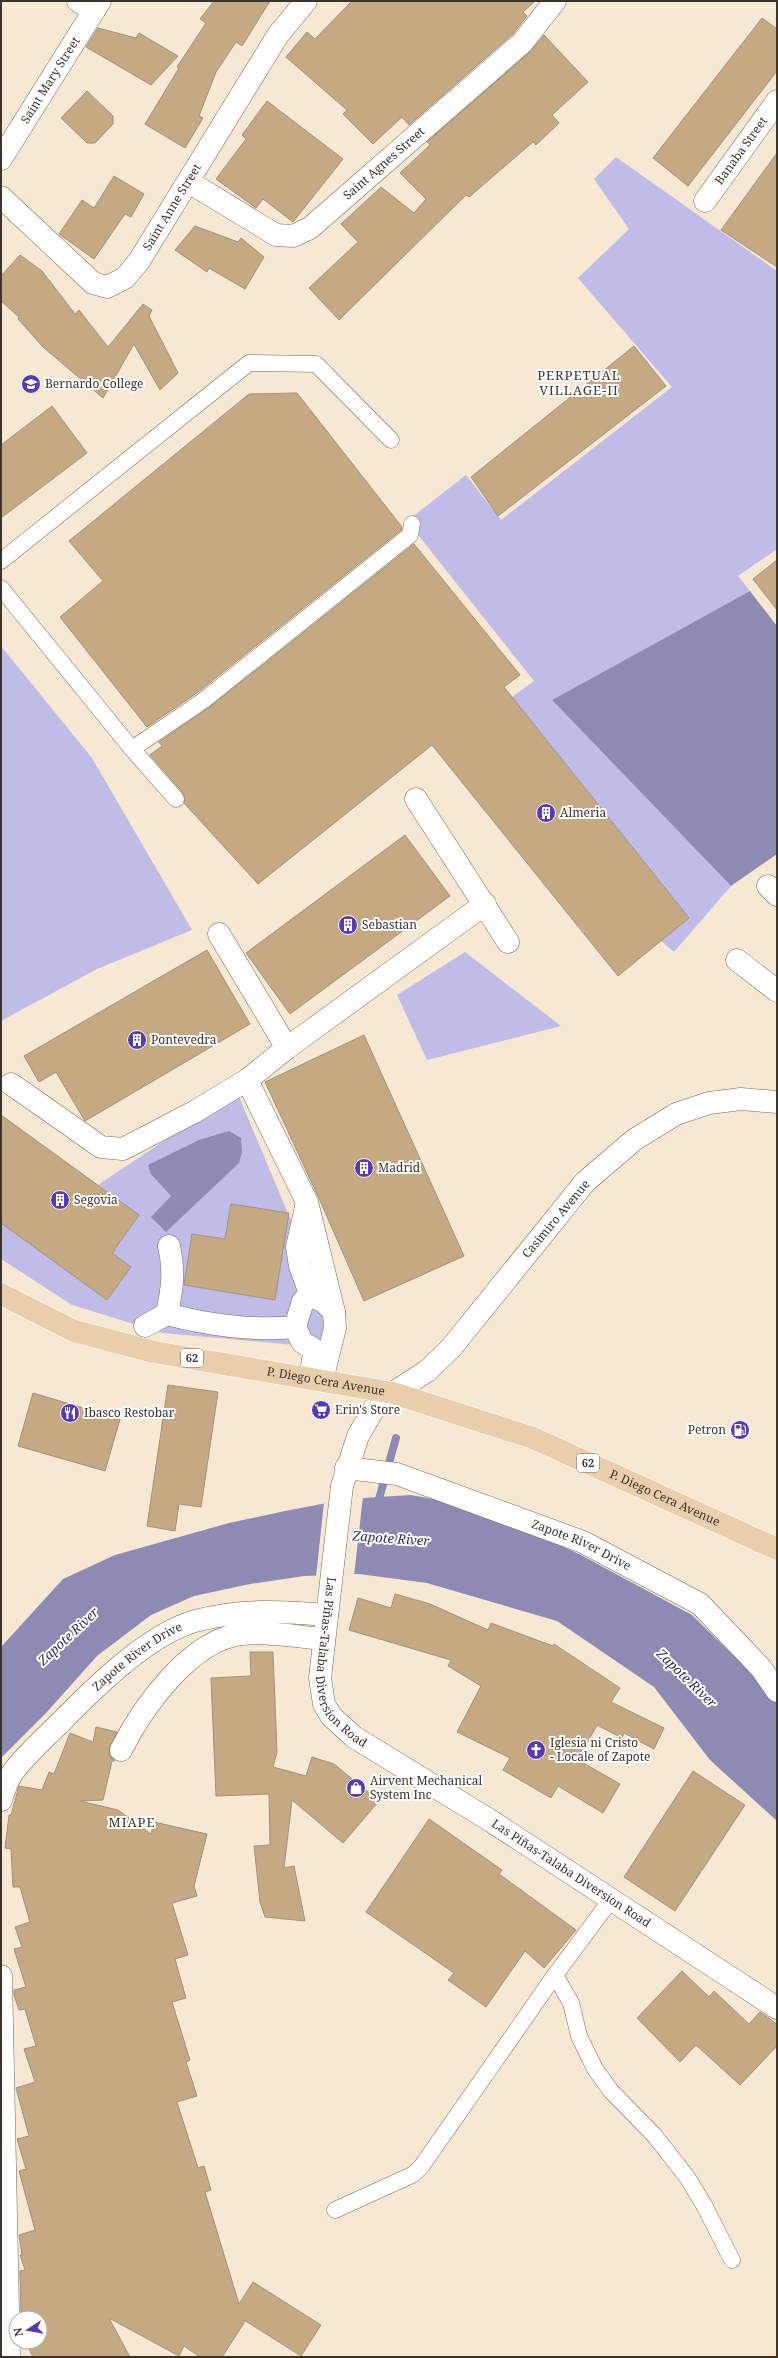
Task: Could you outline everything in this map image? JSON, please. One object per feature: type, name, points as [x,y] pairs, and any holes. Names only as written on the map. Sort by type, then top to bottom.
[{"type":"main road","name":"P. Diego Cera Avenue","points":[[1,1294],[74,1331],[154,1352],[318,1369],[533,1438],[777,1549]]},
{"type":"street","name":"Saint Anne Street","points":[[1,197],[82,275],[94,284],[107,286],[125,278],[139,261],[189,182],[278,35],[306,1]]},
{"type":"street","name":"Saint Agnes Street","points":[[189,182],[276,235],[293,236],[310,228],[522,43],[555,1]]},
{"type":"street","name":"Saint Mary Street","points":[[1,159],[91,4]]},
{"type":"street","name":"Banaba Street","points":[[705,201],[777,101]]},
{"type":"street","points":[[416,799],[485,904],[508,942]]},
{"type":"street","points":[[11,1084],[101,1147],[123,1149],[194,1112],[247,1080],[287,1048],[485,904]]},
{"type":"street","points":[[219,934],[287,1048]]},
{"type":"street","points":[[737,960],[777,991]]},
{"type":"street","points":[[247,1080],[307,1202],[334,1312],[335,1328],[318,1369]]},
{"type":"street","name":"Casimiro Avenue","points":[[393,1393],[427,1371],[451,1348],[585,1182],[634,1140],[676,1114],[709,1102],[742,1099],[777,1102]]},
{"type":"street","points":[[307,1202],[297,1248],[300,1266],[311,1296],[323,1301],[334,1312]]},
{"type":"street","points":[[167,1314],[173,1282],[174,1265],[169,1246]]},
{"type":"street","points":[[311,1296],[303,1301],[295,1327],[302,1342],[312,1348],[318,1369]]},
{"type":"street","points":[[145,1326],[167,1314],[192,1321],[215,1324],[274,1329],[295,1327]]},
{"type":"street","name":"Las Piñas-Talaba Diversion Road","points":[[393,1393],[373,1410],[358,1436],[331,1584],[324,1639],[321,1690],[324,1704],[331,1716],[343,1729],[418,1778],[491,1821],[610,1901],[777,2008]]},
{"type":"street","name":"Zapote River Drive","points":[[352,1475],[397,1474],[583,1542],[700,1604],[762,1668],[777,1690]]},
{"type":"street","name":"Zapote River Drive","points":[[1,1800],[5,1787],[12,1773],[100,1683],[138,1653],[169,1633],[194,1622],[232,1612],[271,1611],[327,1615]]},
{"type":"street","points":[[121,1750],[131,1731],[165,1683],[187,1662],[221,1639],[248,1634],[324,1639]]},
{"type":"street","points":[[1,1976],[9,2357]]},
{"type":"lane","points":[[1,561],[249,363],[316,364],[391,440]]},
{"type":"lane","points":[[132,749],[204,700],[410,535],[412,524]]},
{"type":"lane","points":[[1,588],[132,749],[176,799]]},
{"type":"lane","points":[[335,2210],[412,2175],[421,2167],[555,1975],[610,1901]]},
{"type":"lane","points":[[555,1975],[571,2003],[579,2036],[595,2069],[611,2091],[654,2135],[687,2177],[704,2205],[732,2260]]},
{"type":"shaded area","points":[[616,157],[777,271],[777,549],[738,576],[750,591],[552,700],[731,886],[674,952],[661,941],[689,918],[525,713],[472,726],[534,681],[407,521],[466,475],[501,520],[672,387],[578,278],[629,229],[594,179]]},
{"type":"shaded area","points":[[1,646],[92,758],[192,930],[97,969],[1,1021]]},
{"type":"shaded area","points":[[465,952],[561,1026],[427,1060],[397,995]]},
{"type":"shaded area","points":[[237,1092],[334,1323],[326,1348],[163,1333],[72,1305],[1,1259],[1,1223],[107,1300],[131,1267],[112,1253],[139,1215],[98,1185]]},
{"type":"water","points":[[750,591],[777,626],[777,854],[731,886],[552,700]]},
{"type":"water","points":[[229,1131],[241,1138],[242,1152],[239,1163],[166,1232],[151,1217],[171,1196],[151,1174],[148,1165],[199,1140]]},
{"type":"water","name":"Zapote River","points":[[411,1495],[455,1503],[504,1519],[579,1554],[692,1615],[754,1676],[777,1702],[777,1821],[710,1760],[654,1687],[557,1621],[427,1583],[359,1574],[304,1576],[250,1584],[194,1596],[151,1615],[97,1656],[47,1712],[1,1758],[1,1647],[63,1579],[115,1555],[229,1523],[348,1499]]},
{"type":"pier","points":[[363,1496],[354,1576],[316,1577],[324,1502]]},
{"type":"building","points":[[214,1],[270,1],[242,46],[236,42],[216,72],[199,116],[203,118],[185,148],[145,124],[179,68],[177,67],[206,23],[200,19]]},
{"type":"building","points":[[352,1],[535,1],[523,12],[527,16],[513,34],[409,125],[402,117],[373,144],[343,114],[347,110],[286,57],[307,32],[315,39]]},
{"type":"building","points":[[762,18],[777,29],[777,71],[688,186],[653,158]]},
{"type":"building","points":[[98,28],[136,38],[139,33],[178,56],[151,85],[86,47]]},
{"type":"building","points":[[544,35],[588,82],[552,115],[559,123],[536,145],[533,142],[469,197],[466,195],[339,320],[309,288],[358,242],[341,224],[381,187],[414,213],[426,199],[400,173],[430,145],[427,142],[530,52]]},
{"type":"building","points":[[87,91],[113,116],[113,124],[95,143],[87,143],[61,118]]},
{"type":"building","points":[[267,101],[343,159],[293,222],[263,199],[256,208],[216,179],[246,139],[242,135]]},
{"type":"building","points":[[777,153],[777,267],[721,230]]},
{"type":"building","points":[[114,176],[144,194],[131,217],[125,214],[94,259],[59,234],[82,200],[94,208]]},
{"type":"building","points":[[195,226],[238,242],[241,238],[264,257],[245,289],[209,268],[207,272],[175,250]]},
{"type":"building","points":[[20,255],[42,271],[75,314],[79,310],[108,347],[143,304],[152,310],[149,316],[178,373],[160,390],[134,344],[103,398],[43,347],[18,319],[19,317],[1,301],[1,276]]},
{"type":"building","points":[[634,346],[666,386],[498,516],[471,477]]},
{"type":"building","points":[[297,393],[402,527],[401,530],[198,692],[147,727],[60,617],[103,581],[69,541],[249,394]]},
{"type":"building","points":[[52,406],[87,453],[1,518],[1,445]]},
{"type":"building","points":[[414,544],[520,675],[504,687],[689,918],[618,976],[432,745],[258,884],[184,803],[185,798],[183,793],[150,755],[162,746],[159,742],[210,707]]},
{"type":"building","points":[[777,560],[777,610],[753,579]]},
{"type":"building","name":"Sebastian","points":[[405,835],[450,896],[290,1014],[246,953]]},
{"type":"building","name":"Pontevedra","points":[[207,950],[250,1024],[85,1121],[56,1072],[39,1082],[24,1056]]},
{"type":"building","name":"Madrid","points":[[364,1035],[464,1256],[364,1301],[318,1196],[265,1082]]},
{"type":"building","name":"Segovia","points":[[1,1115],[139,1215],[112,1253],[131,1267],[107,1300],[1,1223]]},
{"type":"building","points":[[231,1204],[289,1213],[275,1300],[184,1285],[192,1234],[225,1239]]},
{"type":"building","points":[[168,1385],[218,1392],[201,1507],[179,1504],[175,1531],[147,1526]]},
{"type":"building","points":[[33,1393],[120,1419],[105,1471],[18,1446]]},
{"type":"building","points":[[395,1594],[430,1604],[488,1630],[491,1623],[553,1646],[554,1644],[620,1688],[611,1702],[664,1728],[654,1749],[624,1733],[622,1738],[597,1725],[578,1760],[620,1784],[603,1813],[558,1786],[551,1798],[503,1770],[510,1758],[457,1732],[481,1686],[448,1666],[451,1660],[349,1630],[358,1598],[391,1608]]},
{"type":"building","points":[[250,1652],[273,1652],[277,1752],[273,1767],[306,1776],[312,1757],[334,1764],[379,1801],[343,1843],[292,1800],[284,1868],[294,1866],[305,1921],[265,1917],[260,1902],[254,1846],[270,1845],[269,1794],[216,1796],[211,1678],[251,1676]]},
{"type":"building","points":[[96,1727],[117,1732],[109,1750],[110,1756],[115,1761],[112,1761],[103,1800],[80,1801],[118,1810],[151,1834],[154,1822],[207,1834],[194,1886],[197,1896],[172,1903],[188,1955],[175,1959],[186,1998],[172,2002],[190,2060],[186,2062],[197,2096],[177,2102],[198,2168],[204,2166],[211,2190],[205,2192],[239,2304],[253,2282],[321,2325],[301,2356],[244,2320],[244,2323],[222,2357],[200,2357],[184,2346],[179,2356],[109,2318],[130,2357],[33,2357],[30,2350],[48,2350],[48,2310],[21,2310],[20,2271],[25,2270],[20,2255],[22,2255],[19,2235],[35,2230],[19,2171],[26,2169],[17,2139],[29,2136],[16,2088],[35,2082],[24,2049],[36,2046],[25,2009],[19,2010],[14,1995],[14,1990],[26,1987],[14,1949],[22,1947],[15,1927],[30,1922],[20,1887],[13,1887],[11,1849],[5,1848],[9,1815],[11,1815],[19,1786],[42,1790],[49,1772],[54,1774],[70,1733],[93,1742]]},
{"type":"building","points":[[693,1771],[745,1805],[675,1911],[624,1877]]},
{"type":"building","points":[[429,1819],[502,1870],[499,1874],[576,1930],[544,1968],[525,1951],[486,2007],[448,1980],[454,1973],[366,1912]]},
{"type":"building","points":[[682,1971],[709,1997],[714,1991],[749,2024],[760,2012],[777,2024],[777,2046],[740,2085],[696,2045],[680,2062],[637,2018]]},
{"type":"waterway","points":[[377,1506],[396,1438]]},
{"type":"place","name":"Bernardo College","points":[[31,384]]},
{"type":"place","name":"Almeria","points":[[546,813]]},
{"type":"place","name":"Sebastian","points":[[348,925]]},
{"type":"place","name":"Pontevedra","points":[[137,1040]]},
{"type":"place","name":"Madrid","points":[[364,1168]]},
{"type":"place","name":"Segovia","points":[[60,1200]]},
{"type":"place","name":"Erin's Store","points":[[321,1410]]},
{"type":"place","name":"Ibasco Restobar","points":[[70,1413]]},
{"type":"place","name":"Petron","points":[[740,1430]]},
{"type":"place","name":"Iglesia ni Cristo - Locale of Zapote","points":[[536,1750]]},
{"type":"place","name":"Airvent Mechanical System Inc","points":[[356,1788]]},
{"type":"district","name":"PERPETUAL VILLAGE-II","points":[[579,382]]},
{"type":"district","name":"MIAPE","points":[[132,1822]]}]
